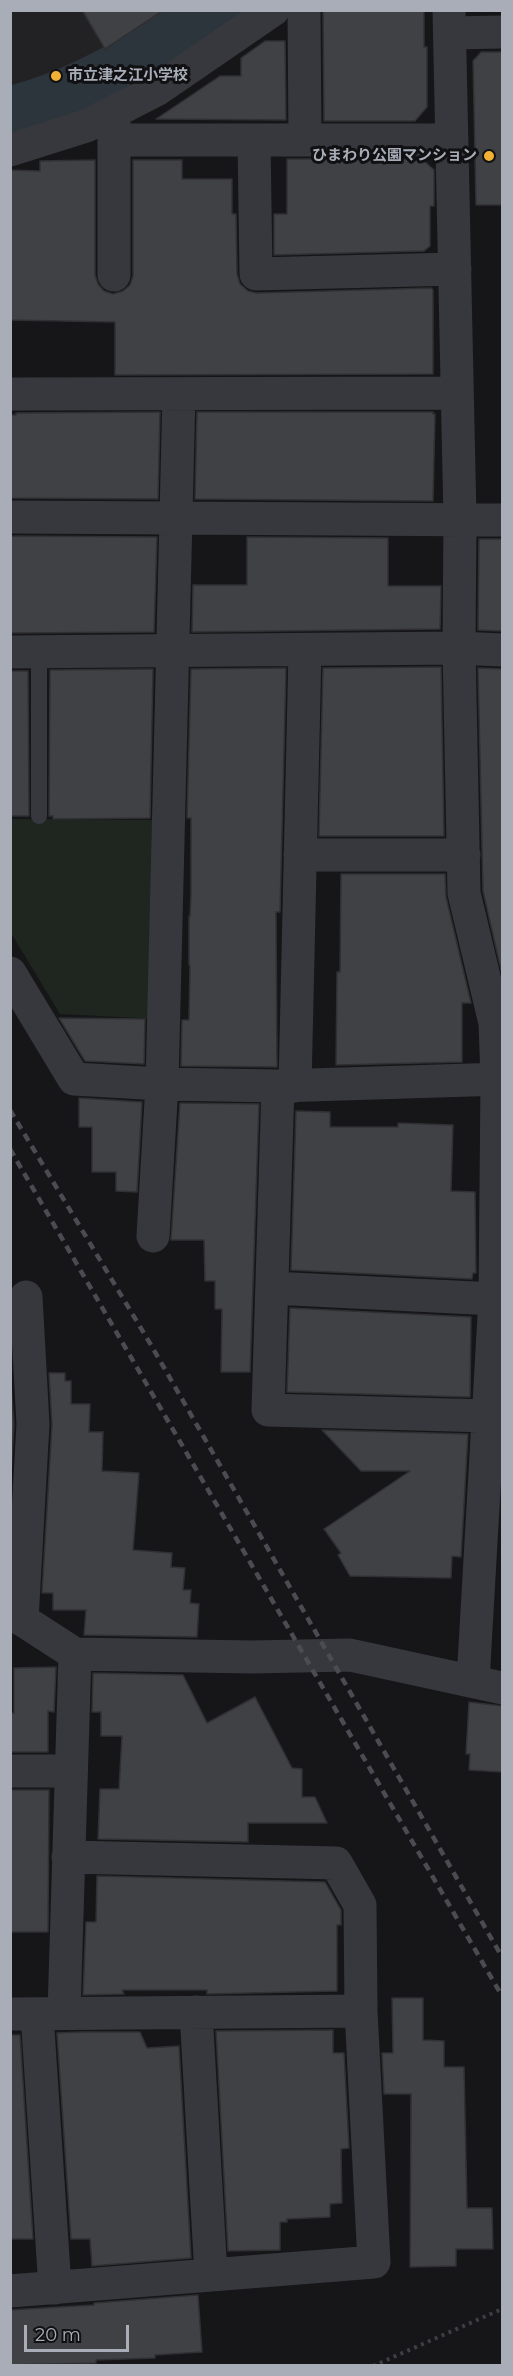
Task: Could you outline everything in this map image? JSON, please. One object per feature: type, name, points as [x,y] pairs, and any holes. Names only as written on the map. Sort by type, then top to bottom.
[{"type":"street","points":[[114,275],[114,126],[158,89],[273,10]]},
{"type":"street","points":[[304,10],[305,140]]},
{"type":"street","points":[[26,1297],[33,1424],[16,1616],[75,1654],[252,1657],[350,1655],[488,1685],[489,1416],[495,1299],[500,1079],[495,1023],[464,893],[459,648],[458,393],[450,22],[502,32]]},
{"type":"street","points":[[10,150],[86,126],[114,126],[254,140],[452,140]]},
{"type":"street","points":[[254,140],[256,274],[455,269]]},
{"type":"street","points":[[10,394],[458,393]]},
{"type":"street","points":[[153,1236],[162,1084],[179,394]]},
{"type":"street","points":[[10,517],[502,520]]},
{"type":"street","points":[[25,652],[459,648],[502,650]]},
{"type":"street","points":[[305,650],[300,855],[272,1288],[268,1410],[489,1416]]},
{"type":"street","points":[[300,855],[464,855]]},
{"type":"street","points":[[10,973],[74,1079],[162,1084],[286,1086],[500,1079]]},
{"type":"street","points":[[272,1288],[495,1299]]},
{"type":"street","points":[[55,2288],[37,2014],[68,1857],[75,1654]]},
{"type":"street","points":[[10,1771],[71,1771]]},
{"type":"street","points":[[10,2291],[374,2262],[361,2011],[360,1905],[336,1863],[68,1857]]},
{"type":"street","points":[[37,2014],[361,2011]]},
{"type":"street","points":[[196,2012],[211,2275]]},
{"type":"lane","points":[[25,652],[39,816]]},
{"type":"path","points":[[373,2366],[502,2309]]},
{"type":"shaded area","name":"市立津之江小学校","points":[[10,11],[205,11],[137,59],[65,92],[11,112]]},
{"type":"shaded area","points":[[11,819],[164,820],[159,1019],[60,1014],[11,933]]},
{"type":"building","points":[[82,10],[164,10],[105,49]]},
{"type":"building","points":[[323,10],[424,10],[424,47],[427,47],[427,107],[415,121],[324,121]]},
{"type":"building","points":[[265,41],[285,41],[286,120],[156,119],[220,76],[241,76],[241,58]]},
{"type":"building","points":[[481,52],[502,52],[502,205],[476,205],[473,61]]},
{"type":"building","points":[[287,159],[422,159],[434,170],[434,206],[430,206],[430,246],[424,251],[274,255],[274,214],[287,214]]},
{"type":"building","points":[[95,160],[95,275],[104,291],[113,294],[123,291],[130,285],[133,276],[133,160],[182,160],[182,179],[232,179],[232,214],[236,214],[237,274],[240,284],[248,291],[256,293],[431,288],[433,290],[433,374],[115,375],[115,322],[10,320],[10,170],[40,171],[40,161]]},
{"type":"building","points":[[160,412],[158,499],[10,498],[10,415],[16,415],[16,413]]},
{"type":"building","points":[[197,412],[433,412],[435,414],[433,501],[195,499]]},
{"type":"building","points":[[10,536],[157,537],[154,632],[10,633]]},
{"type":"building","points":[[247,537],[388,538],[388,586],[441,586],[440,629],[192,632],[193,585],[247,585]]},
{"type":"building","points":[[479,539],[502,539],[502,631],[478,630]]},
{"type":"building","points":[[441,667],[444,836],[319,836],[323,668]]},
{"type":"building","points":[[286,668],[280,912],[276,912],[277,1067],[181,1066],[182,1020],[189,1020],[191,818],[187,818],[191,669]]},
{"type":"building","points":[[478,668],[502,669],[502,974],[483,891]]},
{"type":"building","points":[[153,669],[150,818],[53,819],[53,816],[49,816],[50,670]]},
{"type":"building","points":[[10,671],[28,671],[29,816],[10,816]]},
{"type":"building","points":[[341,874],[445,874],[446,897],[471,1003],[462,1003],[462,1062],[336,1065]]},
{"type":"building","points":[[59,1018],[145,1019],[144,1064],[85,1061]]},
{"type":"building","points":[[79,1098],[142,1102],[137,1192],[116,1191],[116,1172],[92,1172],[92,1127],[79,1127]]},
{"type":"building","points":[[180,1103],[259,1104],[250,1372],[221,1372],[222,1309],[215,1309],[215,1281],[205,1281],[204,1240],[171,1240]]},
{"type":"building","points":[[296,1111],[330,1112],[330,1127],[398,1127],[398,1123],[453,1125],[451,1191],[475,1192],[476,1273],[473,1273],[472,1279],[291,1270]]},
{"type":"building","points":[[290,1308],[471,1317],[470,1397],[287,1392]]},
{"type":"building","points":[[10,1373],[14,1424],[10,1490]]},
{"type":"building","points":[[49,1373],[65,1373],[65,1381],[71,1381],[71,1404],[90,1404],[89,1432],[103,1432],[102,1471],[139,1473],[133,1550],[172,1553],[171,1567],[185,1568],[183,1590],[191,1590],[190,1603],[199,1604],[197,1637],[84,1635],[86,1610],[53,1610],[53,1593],[42,1593],[52,1425]]},
{"type":"building","points":[[322,1430],[468,1434],[461,1557],[452,1556],[451,1578],[350,1576],[338,1555],[341,1553],[324,1529],[410,1471],[361,1471]]},
{"type":"building","points":[[56,1667],[54,1712],[48,1711],[48,1752],[10,1752],[10,1713],[14,1713],[14,1668]]},
{"type":"building","points":[[93,1673],[183,1675],[207,1723],[255,1697],[292,1768],[302,1769],[302,1797],[315,1797],[327,1823],[248,1823],[248,1842],[98,1839],[100,1789],[119,1789],[122,1736],[101,1736],[101,1712],[92,1712]]},
{"type":"building","points":[[469,1702],[502,1706],[502,1772],[469,1770],[470,1754],[466,1754]]},
{"type":"building","points":[[10,1790],[49,1790],[48,1932],[10,1932]]},
{"type":"building","points":[[97,1876],[325,1882],[341,1910],[341,1925],[337,1925],[337,1991],[207,1994],[207,1990],[122,1990],[124,1994],[83,1995],[86,1922],[96,1922]]},
{"type":"building","points":[[392,1998],[423,1998],[423,2040],[444,2041],[444,2067],[464,2067],[467,2208],[492,2208],[493,2249],[456,2249],[456,2266],[410,2267],[411,2094],[384,2094],[382,2053],[393,2053]]},
{"type":"building","points":[[333,2030],[333,2053],[344,2053],[349,2148],[341,2149],[342,2203],[330,2204],[330,2217],[287,2219],[287,2222],[280,2222],[280,2250],[228,2251],[216,2031]]},
{"type":"building","points":[[140,2032],[147,2048],[179,2046],[191,2258],[92,2266],[90,2239],[71,2239],[57,2033]]},
{"type":"building","points":[[10,2035],[20,2035],[33,2239],[10,2239]]},
{"type":"building","points":[[198,2295],[202,2352],[155,2355],[155,2358],[96,2360],[96,2363],[10,2365],[10,2310]]},
{"type":"waterway","points":[[10,118],[68,99],[120,74],[221,10]]},
{"type":"railway","points":[[10,1110],[151,1345],[502,1957]]},
{"type":"railway","points":[[10,1149],[502,1996]]},
{"type":"place","name":"市立津之江小学校","points":[[56,76]]},
{"type":"place","name":"ひまわり公園マンション","points":[[489,156]]}]
